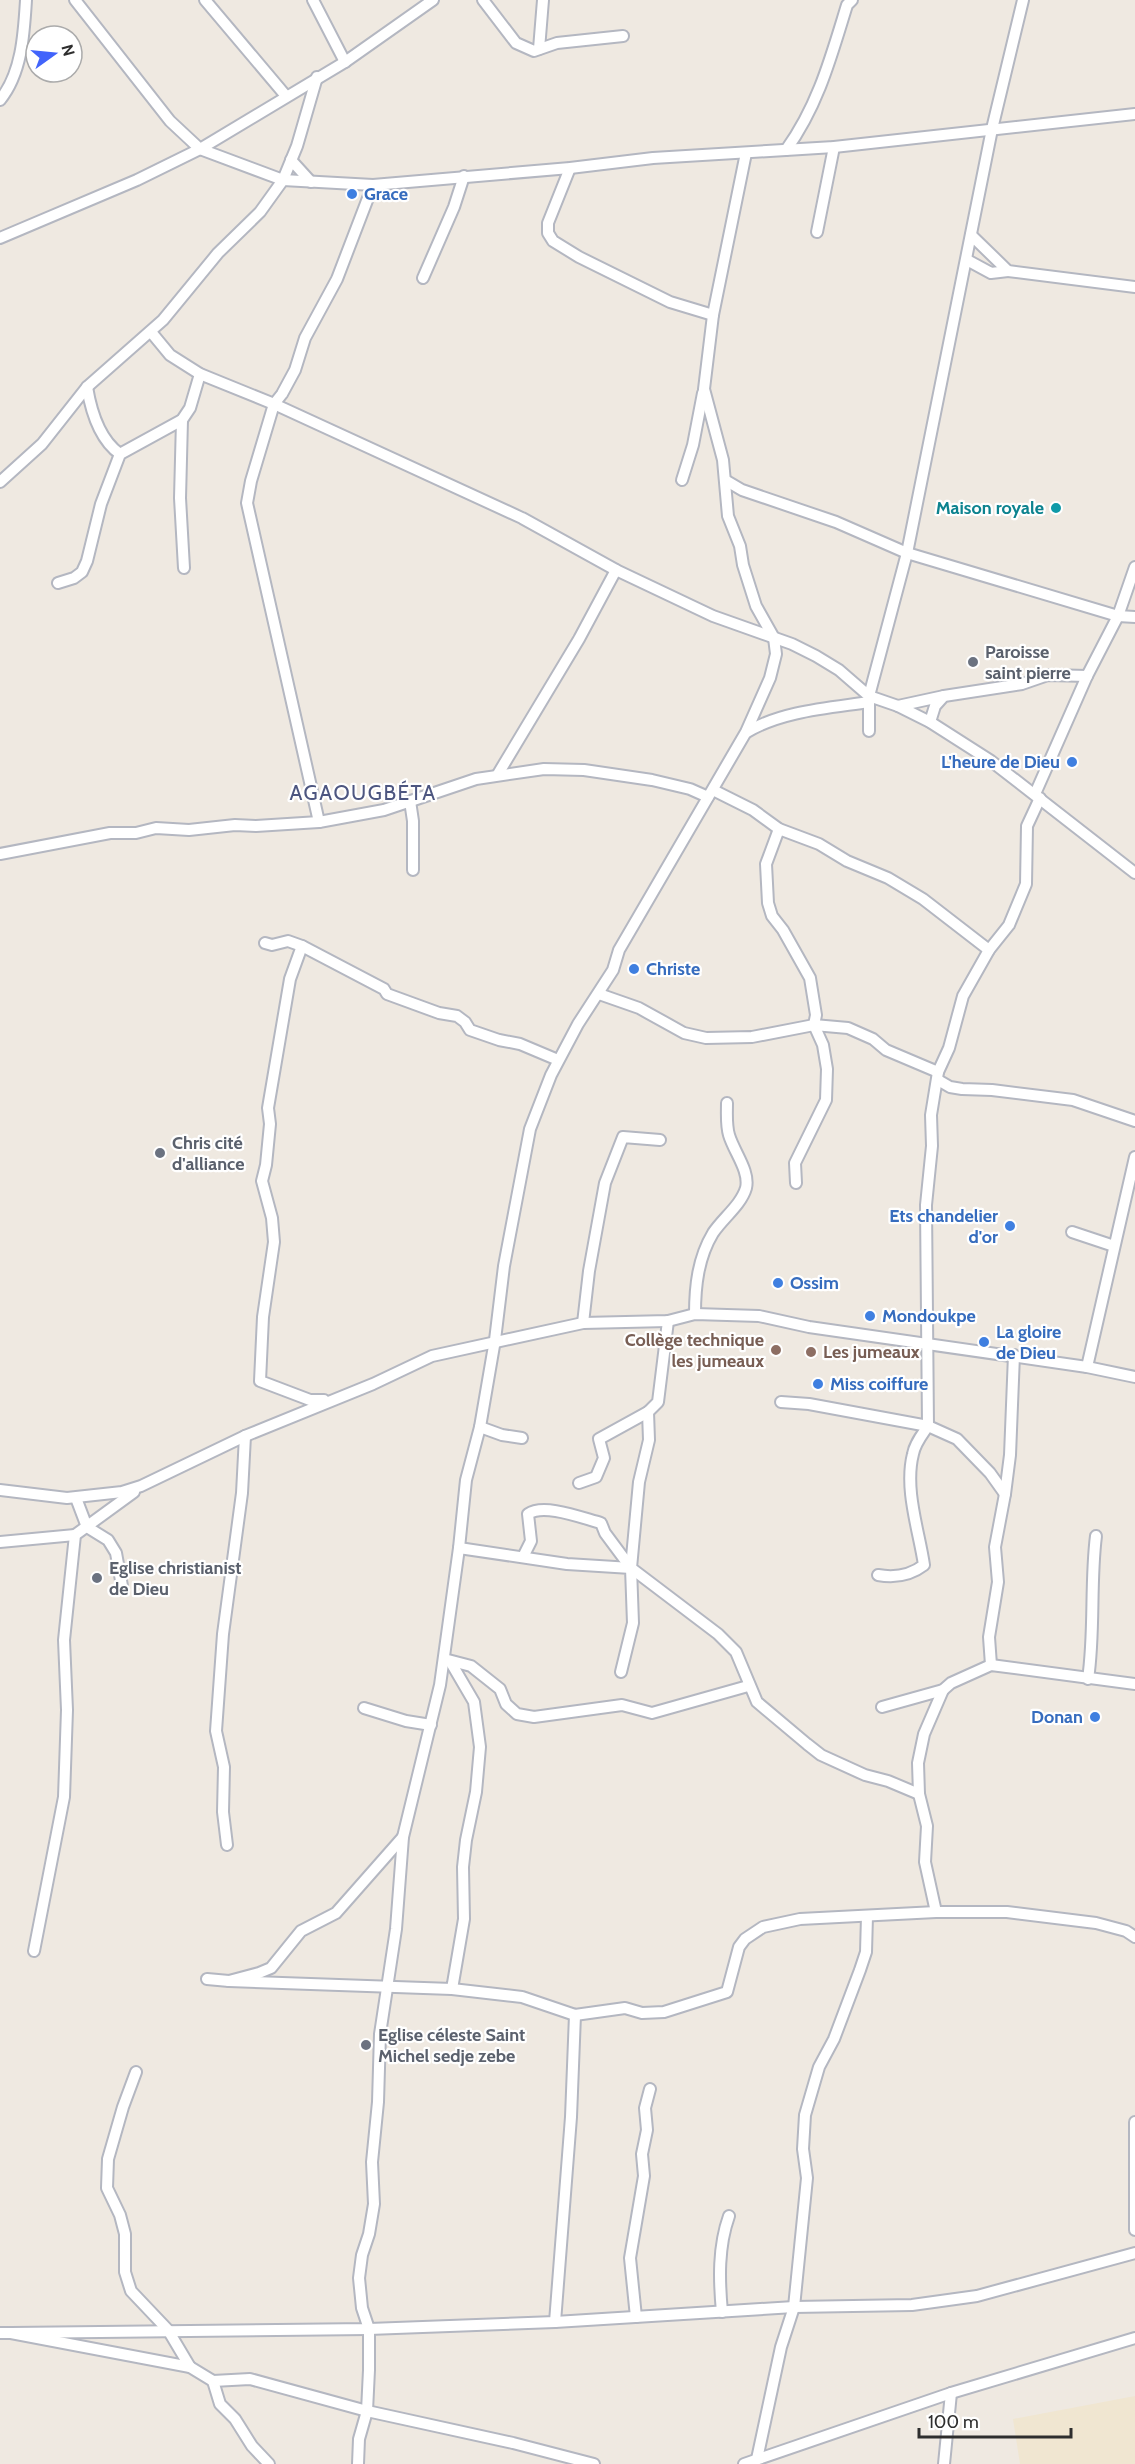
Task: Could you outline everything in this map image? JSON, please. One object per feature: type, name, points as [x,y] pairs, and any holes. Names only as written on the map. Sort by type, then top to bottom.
[{"type":"street","points":[[0,100],[9,89],[15,71],[24,28],[26,0]]},
{"type":"street","points":[[75,0],[170,121],[200,149],[282,180],[373,185],[570,168],[653,158],[834,147],[1135,114]]},
{"type":"street","points":[[205,0],[286,96]]},
{"type":"street","points":[[313,0],[345,62]]},
{"type":"street","points":[[0,238],[137,180],[200,149],[345,62],[433,0]]},
{"type":"street","points":[[483,0],[516,43],[534,51],[557,43],[623,36]]},
{"type":"street","points":[[539,49],[543,0]]},
{"type":"street","points":[[786,150],[804,126],[814,105],[847,5],[852,0]]},
{"type":"street","points":[[869,731],[869,699],[907,553],[992,129],[1023,0]]},
{"type":"street","points":[[0,482],[42,444],[87,387],[151,332],[218,253],[260,212],[282,180],[297,146],[317,77]]},
{"type":"street","points":[[817,232],[834,147]]},
{"type":"street","points":[[682,480],[693,445],[704,389],[713,315],[746,153]]},
{"type":"street","points":[[291,160],[311,182]]},
{"type":"street","points":[[570,168],[548,223],[548,233],[553,241],[579,257],[670,302],[687,305],[713,315]]},
{"type":"street","points":[[423,278],[454,207],[464,176]]},
{"type":"street","points":[[319,822],[247,509],[251,481],[274,404],[295,370],[305,338],[337,279],[373,185]]},
{"type":"street","points":[[971,236],[1008,271]]},
{"type":"street","points":[[967,260],[991,273],[1008,271],[1135,287]]},
{"type":"street","points":[[151,332],[170,355],[200,374],[274,404],[522,518],[616,570],[713,616],[816,656],[839,670],[869,699]]},
{"type":"street","points":[[58,583],[74,578],[82,572],[87,561],[101,504],[120,454],[182,420],[190,408],[200,374]]},
{"type":"street","points":[[87,387],[90,404],[99,425],[110,446],[120,454]]},
{"type":"street","points":[[358,2464],[359,2439],[367,2411],[369,2329],[362,2308],[359,2278],[362,2255],[375,2204],[372,2162],[378,2102],[380,2034],[400,1894],[403,1837],[447,1660],[466,1480],[480,1427],[495,1340],[504,1266],[530,1129],[558,1060],[613,970],[619,950],[746,732],[770,678],[776,654],[774,638],[756,606],[740,546],[728,516],[723,460],[704,389]]},
{"type":"street","points":[[182,420],[180,498],[184,568]]},
{"type":"street","points":[[724,480],[742,490],[836,522],[907,553],[1118,616],[1135,617]]},
{"type":"street","points":[[878,1575],[888,1577],[909,1574],[924,1565],[911,1480],[912,1455],[928,1425],[926,1205],[932,1146],[931,1115],[938,1076],[949,1048],[963,996],[989,950],[1009,925],[1026,884],[1027,826],[1088,676],[1118,616],[1135,567]]},
{"type":"street","points":[[498,774],[579,639],[616,570]]},
{"type":"street","points":[[898,706],[944,696],[1022,684],[1048,675],[1088,676]]},
{"type":"street","points":[[930,722],[935,706],[944,696]]},
{"type":"street","points":[[746,732],[757,726],[794,715],[869,699],[898,706],[930,722],[991,761],[1135,873]]},
{"type":"street","points":[[0,854],[110,833],[136,833],[156,828],[189,830],[236,825],[319,822],[377,811],[458,783],[498,774],[544,769],[584,770],[652,780],[710,794],[753,810],[779,829],[819,844],[847,861],[888,878],[923,899],[989,950]]},
{"type":"street","points":[[410,801],[413,821],[413,870]]},
{"type":"street","points":[[779,829],[766,864],[768,903],[772,916],[783,930],[810,978],[816,1015],[814,1025],[823,1046],[827,1069],[826,1100],[795,1163],[796,1183]]},
{"type":"street","points":[[265,943],[272,945],[288,941],[302,946],[384,989],[387,994],[439,1013],[457,1016],[470,1030],[499,1040],[520,1044],[558,1060]]},
{"type":"street","points":[[302,946],[290,979],[268,1108],[270,1124],[262,1181],[272,1218],[274,1242],[263,1317],[260,1381],[310,1400],[329,1401]]},
{"type":"street","points":[[599,994],[639,1008],[684,1033],[706,1038],[752,1037],[814,1025],[848,1028],[873,1039],[886,1050],[938,1076],[950,1087],[1073,1100],[1135,1121]]},
{"type":"street","points":[[695,1314],[695,1287],[704,1255],[713,1234],[742,1197],[747,1186],[744,1169],[728,1132],[727,1103]]},
{"type":"street","points":[[583,1323],[605,1183],[623,1137],[660,1140]]},
{"type":"street","points":[[1087,1366],[1135,1158]]},
{"type":"street","points":[[1072,1232],[1114,1246]]},
{"type":"street","points":[[0,1490],[76,1498],[122,1492],[141,1486],[245,1436],[373,1384],[432,1356],[495,1340],[583,1323],[668,1321],[695,1314],[759,1316],[809,1327],[1087,1366],[1135,1377]]},
{"type":"street","points":[[579,1483],[596,1477],[604,1458],[599,1439],[648,1412],[658,1402],[668,1321]]},
{"type":"street","points":[[991,1665],[989,1637],[998,1582],[994,1548],[1010,1455],[1014,1355]]},
{"type":"street","points":[[781,1402],[808,1404],[928,1425],[957,1439],[990,1473],[1005,1494]]},
{"type":"street","points":[[621,1672],[633,1623],[631,1568],[639,1482],[649,1440],[648,1412]]},
{"type":"street","points":[[480,1427],[502,1435],[522,1438]]},
{"type":"street","points":[[227,1845],[224,1767],[216,1731],[223,1634],[242,1492],[245,1436]]},
{"type":"street","points":[[0,1542],[75,1535],[141,1486]]},
{"type":"street","points":[[76,1498],[87,1527],[108,1540],[116,1553],[122,1586]]},
{"type":"street","points":[[523,1557],[531,1541],[528,1514],[547,1509],[601,1523],[605,1533],[631,1568],[718,1634],[736,1652],[752,1696],[765,1711],[820,1755],[865,1775],[888,1781],[920,1794]]},
{"type":"street","points":[[34,1951],[64,1797],[68,1710],[64,1640],[75,1535]]},
{"type":"street","points":[[1088,1679],[1091,1660],[1091,1602],[1096,1536]]},
{"type":"street","points":[[459,1548],[567,1564],[631,1568]]},
{"type":"street","points":[[447,1660],[471,1666],[500,1689],[506,1704],[517,1714],[534,1717],[622,1705],[652,1713],[748,1686]]},
{"type":"street","points":[[447,1660],[474,1702],[480,1748],[476,1792],[463,1867],[464,1919],[452,1989]]},
{"type":"street","points":[[936,1912],[925,1862],[927,1826],[920,1794],[918,1763],[924,1734],[944,1690],[951,1683],[991,1665],[1135,1684]]},
{"type":"street","points":[[882,1707],[944,1690]]},
{"type":"street","points":[[364,1708],[406,1721],[430,1725]]},
{"type":"street","points":[[229,1980],[271,1968],[301,1931],[336,1913],[403,1837]]},
{"type":"street","points":[[207,1979],[452,1989],[522,1997],[575,2015],[625,2008],[642,2013],[658,2013],[723,1994],[728,1989],[739,1947],[745,1939],[763,1927],[800,1919],[836,1915],[867,1916],[936,1912],[1032,1914],[1096,1923],[1126,1931],[1135,1937]]},
{"type":"street","points":[[757,2459],[781,2347],[794,2307],[807,2178],[803,2149],[805,2115],[819,2067],[834,2039],[866,1952],[867,1916]]},
{"type":"street","points":[[555,2322],[571,2117],[575,2015]]},
{"type":"street","points":[[136,2072],[108,2159],[107,2188],[120,2215],[125,2234],[124,2258],[127,2282],[131,2291],[168,2330],[190,2367]]},
{"type":"street","points":[[636,2318],[630,2258],[644,2176],[642,2154],[647,2130],[645,2108],[650,2089]]},
{"type":"street","points":[[1135,2122],[1135,2230]]},
{"type":"street","points":[[722,2312],[719,2287],[720,2257],[724,2229],[729,2216]]},
{"type":"street","points":[[6,2333],[369,2329],[636,2318],[794,2307],[912,2305],[977,2296],[1135,2253]]},
{"type":"street","points":[[6,2333],[190,2367],[213,2381],[250,2379],[367,2411],[513,2443],[594,2464]]},
{"type":"street","points":[[744,2464],[951,2393],[1135,2338]]},
{"type":"street","points":[[213,2381],[220,2404],[235,2419],[252,2446],[269,2464]]},
{"type":"street","points":[[944,2464],[951,2393]]},
{"type":"shaded area","points":[[1135,2396],[1135,2464],[1020,2464],[1013,2419]]},
{"type":"place","name":"Grace","points":[[352,194]]},
{"type":"place","name":"Maison royale","points":[[1056,508]]},
{"type":"place","name":"Paroisse saint pierre","points":[[973,662]]},
{"type":"place","name":"L'heure de Dieu","points":[[1072,762]]},
{"type":"place","name":"Christe","points":[[634,969]]},
{"type":"place","name":"Chris cité d'alliance","points":[[160,1153]]},
{"type":"place","name":"Ets chandelier d'or","points":[[1010,1226]]},
{"type":"place","name":"Ossim","points":[[778,1283]]},
{"type":"place","name":"Mondoukpe","points":[[870,1316]]},
{"type":"place","name":"La gloire de Dieu","points":[[984,1342]]},
{"type":"place","name":"Collège technique les jumeaux","points":[[776,1350]]},
{"type":"place","name":"Les jumeaux","points":[[811,1352]]},
{"type":"place","name":"Miss coiffure","points":[[818,1384]]},
{"type":"place","name":"Eglise christianist de Dieu","points":[[97,1578]]},
{"type":"place","name":"Donan","points":[[1095,1717]]},
{"type":"place","name":"Eglise céleste Saint Michel sedje zebe","points":[[366,2045]]},
{"type":"district","name":"AGAOUGBÉTA","points":[[363,793]]}]
